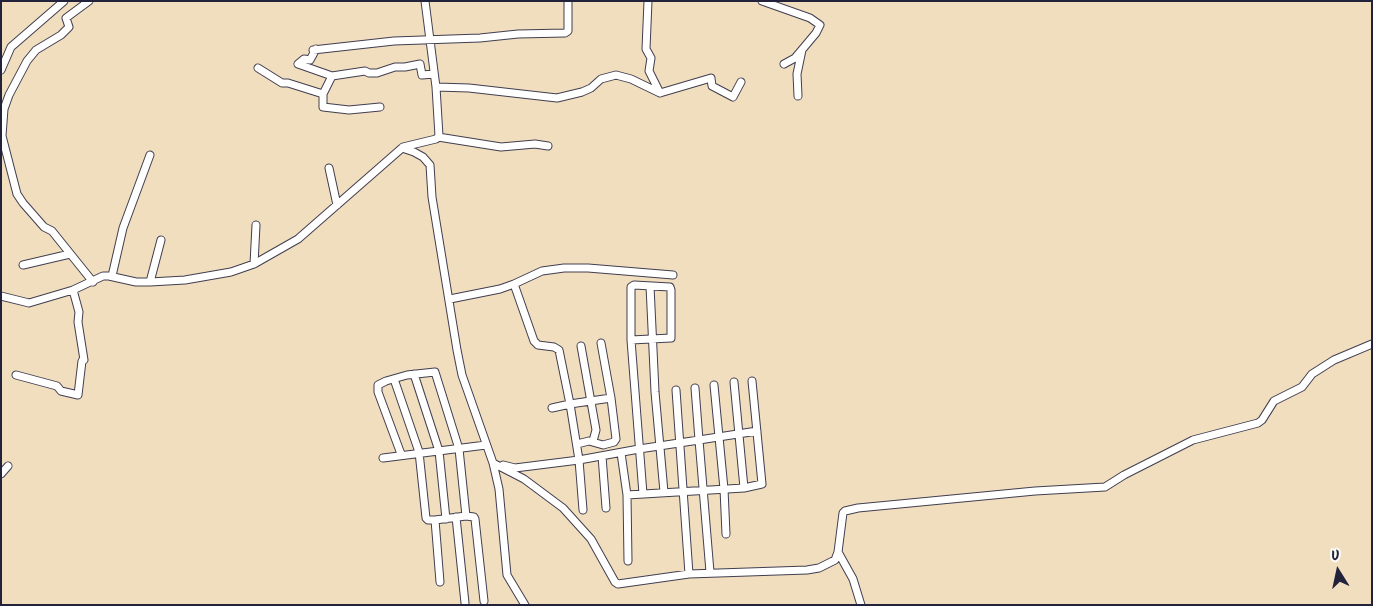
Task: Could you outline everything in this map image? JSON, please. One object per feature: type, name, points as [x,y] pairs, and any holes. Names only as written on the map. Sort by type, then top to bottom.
[{"type":"street","points":[[1,70],[11,46],[64,1]]},
{"type":"street","points":[[89,1],[68,16],[66,20],[70,26],[61,35],[36,50],[27,61],[4,109],[2,136],[4,160],[23,203],[44,227],[52,231],[93,282]]},
{"type":"street","points":[[425,1],[436,87],[438,137]]},
{"type":"street","points":[[434,74],[422,75],[420,64],[395,67],[377,73],[365,71],[332,76],[298,64],[304,59],[310,60],[314,50],[394,41],[565,33],[568,31],[568,1]]},
{"type":"street","points":[[648,1],[646,49],[651,58],[649,71],[660,93]]},
{"type":"street","points":[[762,1],[810,18],[820,26],[802,50],[793,59],[784,64]]},
{"type":"street","points":[[798,96],[798,74],[802,50]]},
{"type":"street","points":[[258,68],[282,84],[288,83],[323,94]]},
{"type":"street","points":[[436,87],[469,88],[557,98],[582,92],[592,88],[601,78],[616,75],[631,79],[660,93],[711,78],[712,86],[733,97],[741,82]]},
{"type":"street","points":[[332,76],[323,94],[323,107],[349,110],[380,107]]},
{"type":"street","points":[[1,296],[29,303],[73,290],[103,276],[112,276],[136,282],[150,282],[203,277],[230,272],[254,264],[298,239],[402,148],[438,137],[500,148],[535,144],[548,146]]},
{"type":"street","points":[[402,148],[419,154],[430,165],[432,198],[462,375],[493,463],[499,489],[507,575],[525,605]]},
{"type":"street","points":[[112,276],[123,228],[150,155]]},
{"type":"street","points":[[329,168],[337,205]]},
{"type":"street","points":[[254,264],[256,225]]},
{"type":"street","points":[[150,282],[161,240]]},
{"type":"street","points":[[23,264],[70,254]]},
{"type":"street","points":[[450,299],[500,289],[542,272],[564,268],[673,274]]},
{"type":"street","points":[[514,284],[534,341],[538,345],[554,347],[559,350],[579,460],[583,510]]},
{"type":"street","points":[[631,340],[671,338],[672,290],[668,286],[631,286],[631,340],[643,494]]},
{"type":"street","points":[[650,286],[659,446],[664,492]]},
{"type":"street","points":[[16,375],[57,386],[61,391],[78,395],[82,361],[84,360],[78,322],[79,312],[73,290]]},
{"type":"street","points":[[576,444],[593,441],[603,445],[610,444],[616,439],[601,343]]},
{"type":"street","points":[[493,463],[524,479],[563,508],[591,539],[615,582],[618,584],[710,572],[801,571],[819,568],[835,560],[838,552],[843,513],[852,509],[1035,491],[1105,487],[1124,475],[1192,440],[1258,423],[1274,401],[1302,386],[1312,374],[1334,360],[1372,344]]},
{"type":"street","points":[[581,346],[596,430],[593,441]]},
{"type":"street","points":[[401,454],[378,385],[414,374],[435,372],[459,449],[466,516]]},
{"type":"street","points":[[414,374],[439,451],[446,519]]},
{"type":"street","points":[[394,379],[419,452],[426,518],[428,520],[435,520],[466,516],[474,517],[484,601]]},
{"type":"street","points":[[627,495],[744,488],[762,484],[752,381]]},
{"type":"street","points":[[734,382],[744,488]]},
{"type":"street","points":[[714,385],[724,489],[726,534]]},
{"type":"street","points":[[695,388],[710,572]]},
{"type":"street","points":[[676,390],[689,574]]},
{"type":"street","points":[[552,408],[611,398]]},
{"type":"street","points":[[493,463],[515,468],[579,460],[757,431]]},
{"type":"street","points":[[383,458],[401,454],[486,445]]},
{"type":"street","points":[[621,453],[627,495],[628,561]]},
{"type":"street","points":[[602,456],[606,508]]},
{"type":"street","points":[[1,474],[8,466]]},
{"type":"street","points":[[456,517],[465,603]]},
{"type":"street","points":[[435,520],[440,582]]},
{"type":"street","points":[[838,552],[853,579],[861,605]]}]
